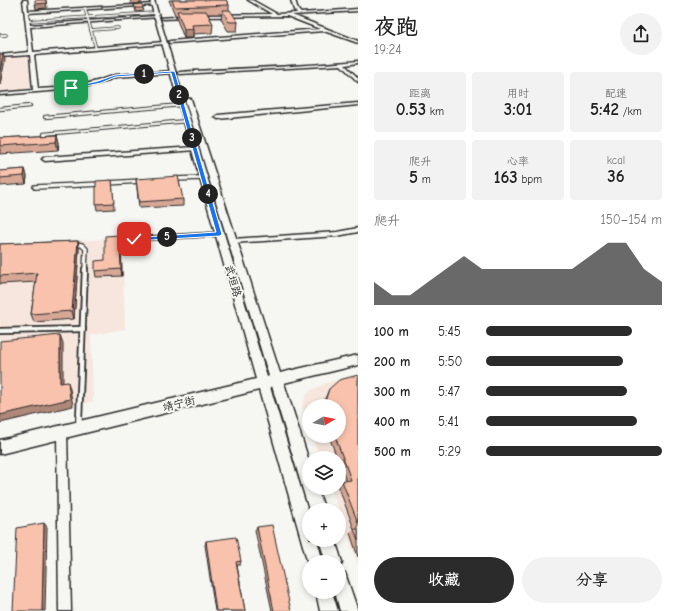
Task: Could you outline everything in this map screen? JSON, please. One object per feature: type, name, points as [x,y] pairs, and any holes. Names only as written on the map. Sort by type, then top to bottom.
[{"type":"main road","name":"武垣路","points":[[156,9],[233,241],[302,461]]},
{"type":"main road","name":"武垣路","points":[[176,73],[182,105],[313,555]]},
{"type":"main road","name":"靖宁街","points":[[0,447],[358,360]]},
{"type":"main road","points":[[326,599],[329,611]]},
{"type":"main road","points":[[345,599],[349,611]]},
{"type":"street","points":[[25,0],[36,91]]},
{"type":"street","points":[[250,0],[276,15]]},
{"type":"street","points":[[294,0],[296,10],[300,14]]},
{"type":"street","points":[[26,12],[85,8],[156,9],[276,15],[356,10],[358,13]]},
{"type":"street","points":[[28,26],[89,22],[156,9]]},
{"type":"street","points":[[287,14],[298,20],[358,42]]},
{"type":"street","points":[[0,56],[324,30]]},
{"type":"street","points":[[0,94],[81,87],[115,76],[358,62]]},
{"type":"street","points":[[341,63],[358,81]]},
{"type":"street","points":[[218,117],[358,104]]},
{"type":"street","points":[[45,159],[195,149]]},
{"type":"street","points":[[233,241],[337,234],[358,230]]},
{"type":"street","points":[[62,432],[66,611]]},
{"type":"lane","points":[[85,8],[96,49]]},
{"type":"lane","points":[[28,21],[156,9]]},
{"type":"lane","points":[[91,30],[118,28]]},
{"type":"lane","points":[[0,35],[6,35]]},
{"type":"lane","points":[[45,118],[182,105]]},
{"type":"lane","points":[[0,109],[30,106]]},
{"type":"lane","points":[[44,134],[187,121]]},
{"type":"lane","points":[[173,179],[203,178]]},
{"type":"lane","points":[[35,187],[142,181]]},
{"type":"lane","points":[[134,239],[220,234]]},
{"type":"lane","points":[[69,244],[82,245],[86,249],[79,428]]},
{"type":"lane","points":[[0,331],[83,329]]},
{"type":"shaded area","points":[[29,55],[34,90],[0,93],[0,58]]},
{"type":"shaded area","points":[[122,238],[125,329],[91,335],[93,401],[0,424],[0,246]]},
{"type":"shaded area","points":[[358,375],[358,565],[346,531],[346,503],[336,503],[333,495],[346,495],[346,451],[317,451],[315,443],[346,443],[346,399],[305,399],[310,391],[326,383]]},
{"type":"building","points":[[35,0],[46,0],[46,3],[35,4]]},
{"type":"building","points":[[172,0],[226,0],[229,5],[175,7]]},
{"type":"building","points":[[142,4],[143,8],[135,8],[134,5]]},
{"type":"building","points":[[222,10],[230,10],[238,22],[229,22]]},
{"type":"building","points":[[177,11],[206,11],[213,24],[192,25],[193,29],[184,29]]},
{"type":"building","points":[[0,54],[3,54],[0,70]]},
{"type":"building","points":[[57,135],[56,142],[0,146],[0,138]]},
{"type":"building","points":[[25,169],[24,176],[0,178],[0,171]]},
{"type":"building","points":[[178,176],[183,199],[139,202],[136,179]]},
{"type":"building","points":[[112,180],[114,203],[96,204],[96,181]]},
{"type":"building","points":[[120,235],[121,269],[95,271],[95,261],[105,260],[105,236]]},
{"type":"building","points":[[78,241],[72,311],[31,314],[37,273],[0,276],[0,244]]},
{"type":"building","points":[[60,335],[60,383],[68,382],[70,399],[0,415],[0,341]]},
{"type":"building","points":[[358,375],[358,523],[346,492],[346,481],[351,480],[346,466],[346,451],[340,451],[338,443],[346,443],[346,399],[326,399],[329,389],[339,380]]},
{"type":"building","points":[[44,523],[42,611],[13,611],[17,528]]},
{"type":"building","points":[[272,525],[291,611],[274,611],[257,527]]},
{"type":"building","points":[[354,529],[358,529],[358,540]]},
{"type":"building","points":[[236,537],[241,561],[236,562],[245,611],[216,611],[206,541]]},
{"type":"route","points":[[71,88],[81,87],[115,76],[173,72],[220,234],[134,239]]}]
